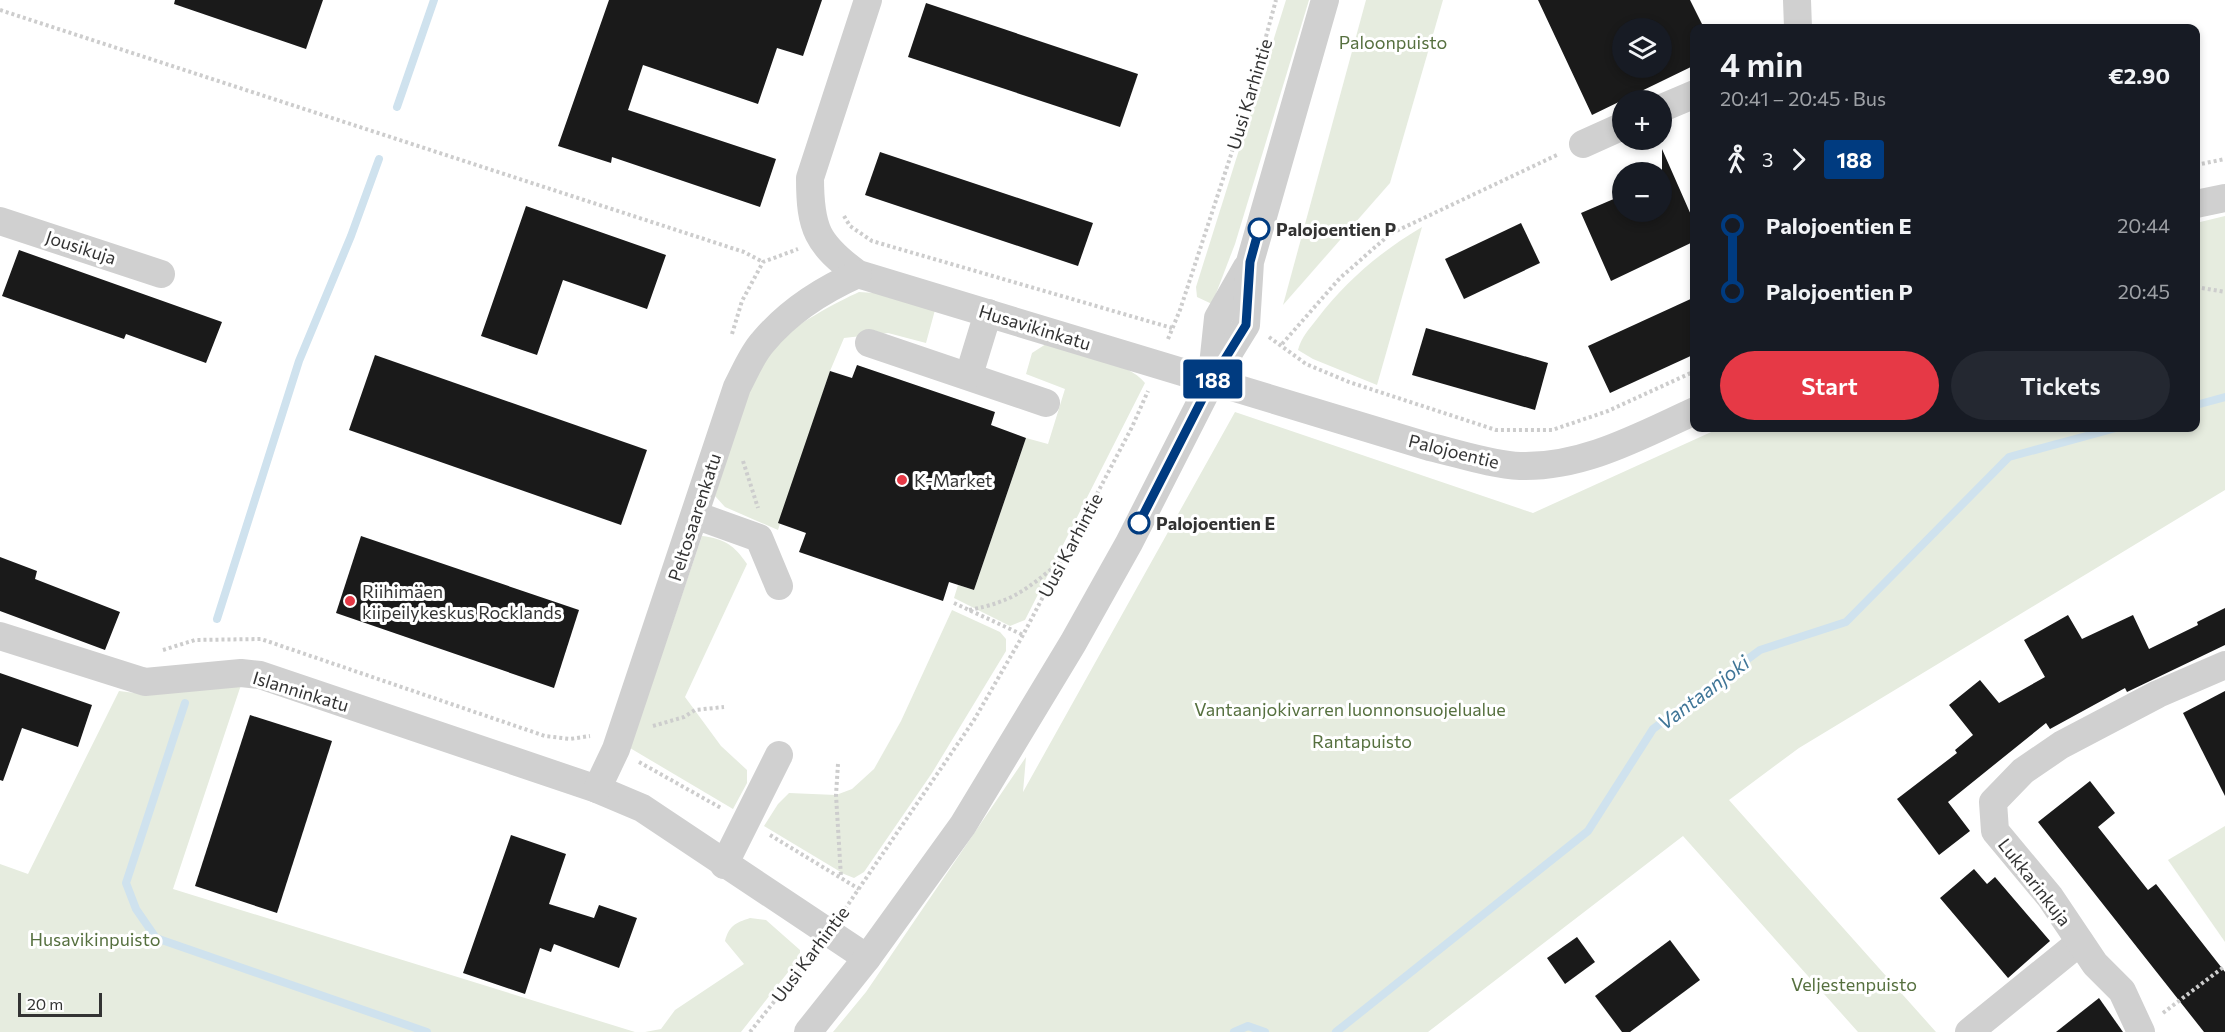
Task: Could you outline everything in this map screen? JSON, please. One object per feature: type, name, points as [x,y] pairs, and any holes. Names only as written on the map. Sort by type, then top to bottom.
[{"type":"street","points":[[858,274],[831,255],[820,241],[810,209],[810,178],[868,0]]},
{"type":"street","points":[[808,1032],[867,958],[963,825],[1073,643],[1129,543],[1212,380],[1246,325],[1250,262],[1326,0]]},
{"type":"street","points":[[1797,0],[1798,24]]},
{"type":"street","points":[[1672,104],[1690,96]]},
{"type":"street","points":[[1583,144],[1612,131]]},
{"type":"street","points":[[2200,203],[2225,198]]},
{"type":"street","name":"Jousikuja","points":[[0,221],[161,274]]},
{"type":"street","points":[[1212,380],[1218,318],[1250,262]]},
{"type":"street","name":"Husavikinkatu","points":[[858,274],[1212,380]]},
{"type":"street","name":"Peltosaarenkatu","points":[[597,789],[616,749],[737,387],[761,344],[785,319],[826,289],[858,274]]},
{"type":"street","points":[[969,375],[988,313]]},
{"type":"street","points":[[869,343],[1046,403]]},
{"type":"street","name":"Palojoentie","points":[[1212,380],[1430,447],[1519,466],[1568,463],[1621,445],[1690,413]]},
{"type":"street","points":[[695,515],[759,538],[779,586]]},
{"type":"street","name":"Islanninkatu","points":[[0,636],[145,682],[241,673],[260,675],[597,789]]},
{"type":"street","name":"Lukkarinkuja","points":[[2141,1031],[2122,991],[2095,964],[2050,897],[1995,831],[1993,802],[2023,771],[2061,746],[2158,694],[2225,664]]},
{"type":"street","points":[[724,865],[779,755]]},
{"type":"street","points":[[597,789],[642,808],[724,865],[867,958]]},
{"type":"street","points":[[1969,1032],[2080,942]]},
{"type":"path","name":"Uusi Karhintie","points":[[750,1032],[829,933],[974,720],[1023,635],[1132,428],[1180,310],[1247,106],[1276,0]]},
{"type":"path","points":[[0,10],[732,248],[763,262]]},
{"type":"path","points":[[1282,344],[1340,278],[1390,234],[1529,167],[1583,144]]},
{"type":"path","points":[[2200,164],[2225,159]]},
{"type":"path","points":[[841,211],[850,226],[872,241],[1172,328]]},
{"type":"path","points":[[2200,288],[2225,292]]},
{"type":"path","points":[[1180,310],[1218,318]]},
{"type":"path","points":[[1246,325],[1282,344],[1306,364],[1349,382],[1496,430],[1552,430],[1608,411],[1690,373]]},
{"type":"path","points":[[969,610],[997,605],[1021,594],[1062,560]]},
{"type":"path","points":[[954,603],[1023,635]]},
{"type":"path","points":[[616,749],[636,730],[663,724],[695,710],[724,707]]},
{"type":"path","points":[[838,764],[836,795],[841,878]]},
{"type":"path","points":[[2141,1031],[2225,966]]},
{"type":"green space","points":[[1286,0],[1309,0],[1235,244],[1212,304],[1197,297],[1196,287]]},
{"type":"green space","name":"Paloonpuisto","points":[[1366,0],[1443,0],[1390,183],[1283,305]]},
{"type":"green space","name":"Rantapuisto","points":[[2225,216],[2225,490],[1799,748],[1729,800],[1936,1032],[1858,1032],[1683,836],[1428,1032],[833,1032],[866,992],[1026,757],[1023,792],[1235,412],[1533,513],[1711,432],[2200,432],[2200,222]]},
{"type":"green space","points":[[1422,227],[1377,385],[1313,359],[1298,350],[1311,326],[1352,279],[1392,246]]},
{"type":"green space","points":[[859,292],[875,293],[935,310],[926,343],[888,333],[844,338],[830,371],[778,530],[725,507],[715,496],[746,396],[765,360],[783,337],[803,322]]},
{"type":"green space","points":[[1046,344],[1113,363],[1137,375],[1145,383],[1025,620],[1010,626],[954,598],[958,585],[974,590],[1026,438],[1048,444],[1065,389],[1026,374],[1032,353]]},
{"type":"green space","points":[[702,536],[728,544],[747,564],[685,697],[721,746],[747,770],[747,783],[733,809],[630,748]]},
{"type":"green space","points":[[952,610],[1000,632],[1006,639],[1006,651],[932,773],[864,872],[854,878],[844,874],[764,826],[778,804],[789,793],[836,795],[852,789],[874,769],[901,721]]},
{"type":"green space","name":"Husavikinpuisto","points":[[241,685],[173,889],[635,1032],[0,1032],[0,864],[28,874],[119,691],[151,695]]},
{"type":"green space","points":[[2225,826],[2225,942],[2168,860]]},
{"type":"green space","points":[[750,918],[766,920],[800,950],[800,957],[741,1032],[645,1032],[661,1029],[675,1010],[744,964],[725,941],[733,926]]},
{"type":"building","points":[[175,0],[323,0],[306,49],[174,4]]},
{"type":"building","points":[[609,0],[822,0],[803,56],[777,48],[758,104],[643,65],[628,110],[776,159],[760,207],[612,157],[611,163],[558,146]]},
{"type":"building","points":[[1538,0],[1690,0],[1702,24],[1690,24],[1690,67],[1672,76],[1672,18],[1612,18],[1612,78],[1668,78],[1644,90],[1612,90],[1612,105],[1592,115]]},
{"type":"building","points":[[926,3],[1138,74],[1120,127],[908,57]]},
{"type":"building","points":[[1662,150],[1668,162],[1662,162]]},
{"type":"building","points":[[880,152],[1093,223],[1078,266],[865,195]]},
{"type":"building","points":[[1672,172],[1690,213],[1690,243],[1611,281],[1581,213],[1612,200],[1612,222],[1672,222]]},
{"type":"building","points":[[526,206],[666,255],[647,309],[563,280],[537,355],[481,336]]},
{"type":"building","points":[[1521,223],[1540,263],[1464,299],[1445,259]]},
{"type":"building","points":[[19,250],[222,322],[206,363],[126,334],[124,339],[2,296]]},
{"type":"building","points":[[1690,299],[1690,356],[1610,393],[1588,346]]},
{"type":"building","points":[[1426,328],[1548,363],[1535,410],[1412,375]]},
{"type":"building","points":[[375,355],[647,450],[621,525],[349,430]]},
{"type":"building","name":"K-Market","points":[[857,365],[995,412],[991,425],[1026,438],[974,590],[949,582],[943,601],[799,552],[806,533],[778,523],[830,371],[852,378]]},
{"type":"building","points":[[361,536],[579,610],[554,688],[336,613]]},
{"type":"building","points":[[0,557],[37,571],[35,579],[120,612],[105,650],[0,611]]},
{"type":"building","points":[[2225,608],[2225,645],[2127,692],[2125,688],[2050,729],[2046,723],[1948,802],[1970,831],[1939,855],[1897,799],[1957,753],[1955,750],[1973,735],[1949,705],[1980,680],[1999,703],[2045,677],[2024,640],[2068,615],[2082,639],[2133,615],[2149,649],[2198,625],[2197,622]]},
{"type":"building","points":[[0,673],[92,705],[78,747],[22,728],[3,781],[0,780]]},
{"type":"building","points":[[2225,691],[2225,796],[2183,713]]},
{"type":"building","points":[[250,715],[332,741],[277,913],[195,886]]},
{"type":"building","points":[[2090,781],[2115,813],[2098,827],[2148,890],[2156,884],[2225,972],[2225,1032],[2204,1032],[2038,822]]},
{"type":"building","points":[[511,835],[566,854],[549,904],[594,918],[599,905],[637,918],[619,968],[554,944],[551,952],[540,948],[525,994],[463,973]]},
{"type":"building","points":[[1974,869],[1987,884],[1995,877],[2050,941],[2008,978],[1940,898]]},
{"type":"building","points":[[1577,937],[1595,962],[1565,984],[1547,958]]},
{"type":"building","points":[[1670,940],[1700,980],[1630,1032],[1622,1032],[1595,996]]},
{"type":"building","points":[[2099,998],[2123,1032],[2056,1032]]},
{"type":"waterway","points":[[397,107],[434,0]]},
{"type":"waterway","points":[[217,619],[299,361],[351,236],[379,159]]},
{"type":"waterway","name":"Vantaanjoki","points":[[2200,404],[2225,397]]},
{"type":"waterway","name":"Vantaanjoki","points":[[1336,1032],[1588,831],[1653,729],[1760,650],[1846,622],[2009,457],[2101,432]]},
{"type":"waterway","points":[[185,703],[126,883],[136,909],[156,938],[427,1032]]},
{"type":"waterway","name":"Vantaanjoki","points":[[1234,1032],[1248,1026],[1265,1032]]},
{"type":"bus line","name":"188","points":[[1139,523],[1212,380],[1246,325],[1250,262],[1259,229]]},
{"type":"place","name":"Palojoentien P","points":[[1259,229]]},
{"type":"place","name":"K-Market","points":[[902,480]]},
{"type":"place","name":"Palojoentien E","points":[[1139,523]]},
{"type":"place","name":"Riihimäen kiipeilykeskus Rocklands","points":[[350,601]]},
{"type":"park label","name":"Vantaanjokivarren luonnonsuojelualue","points":[[1350,709]]},
{"type":"park label","name":"Veljestenpuisto","points":[[1854,984]]}]
